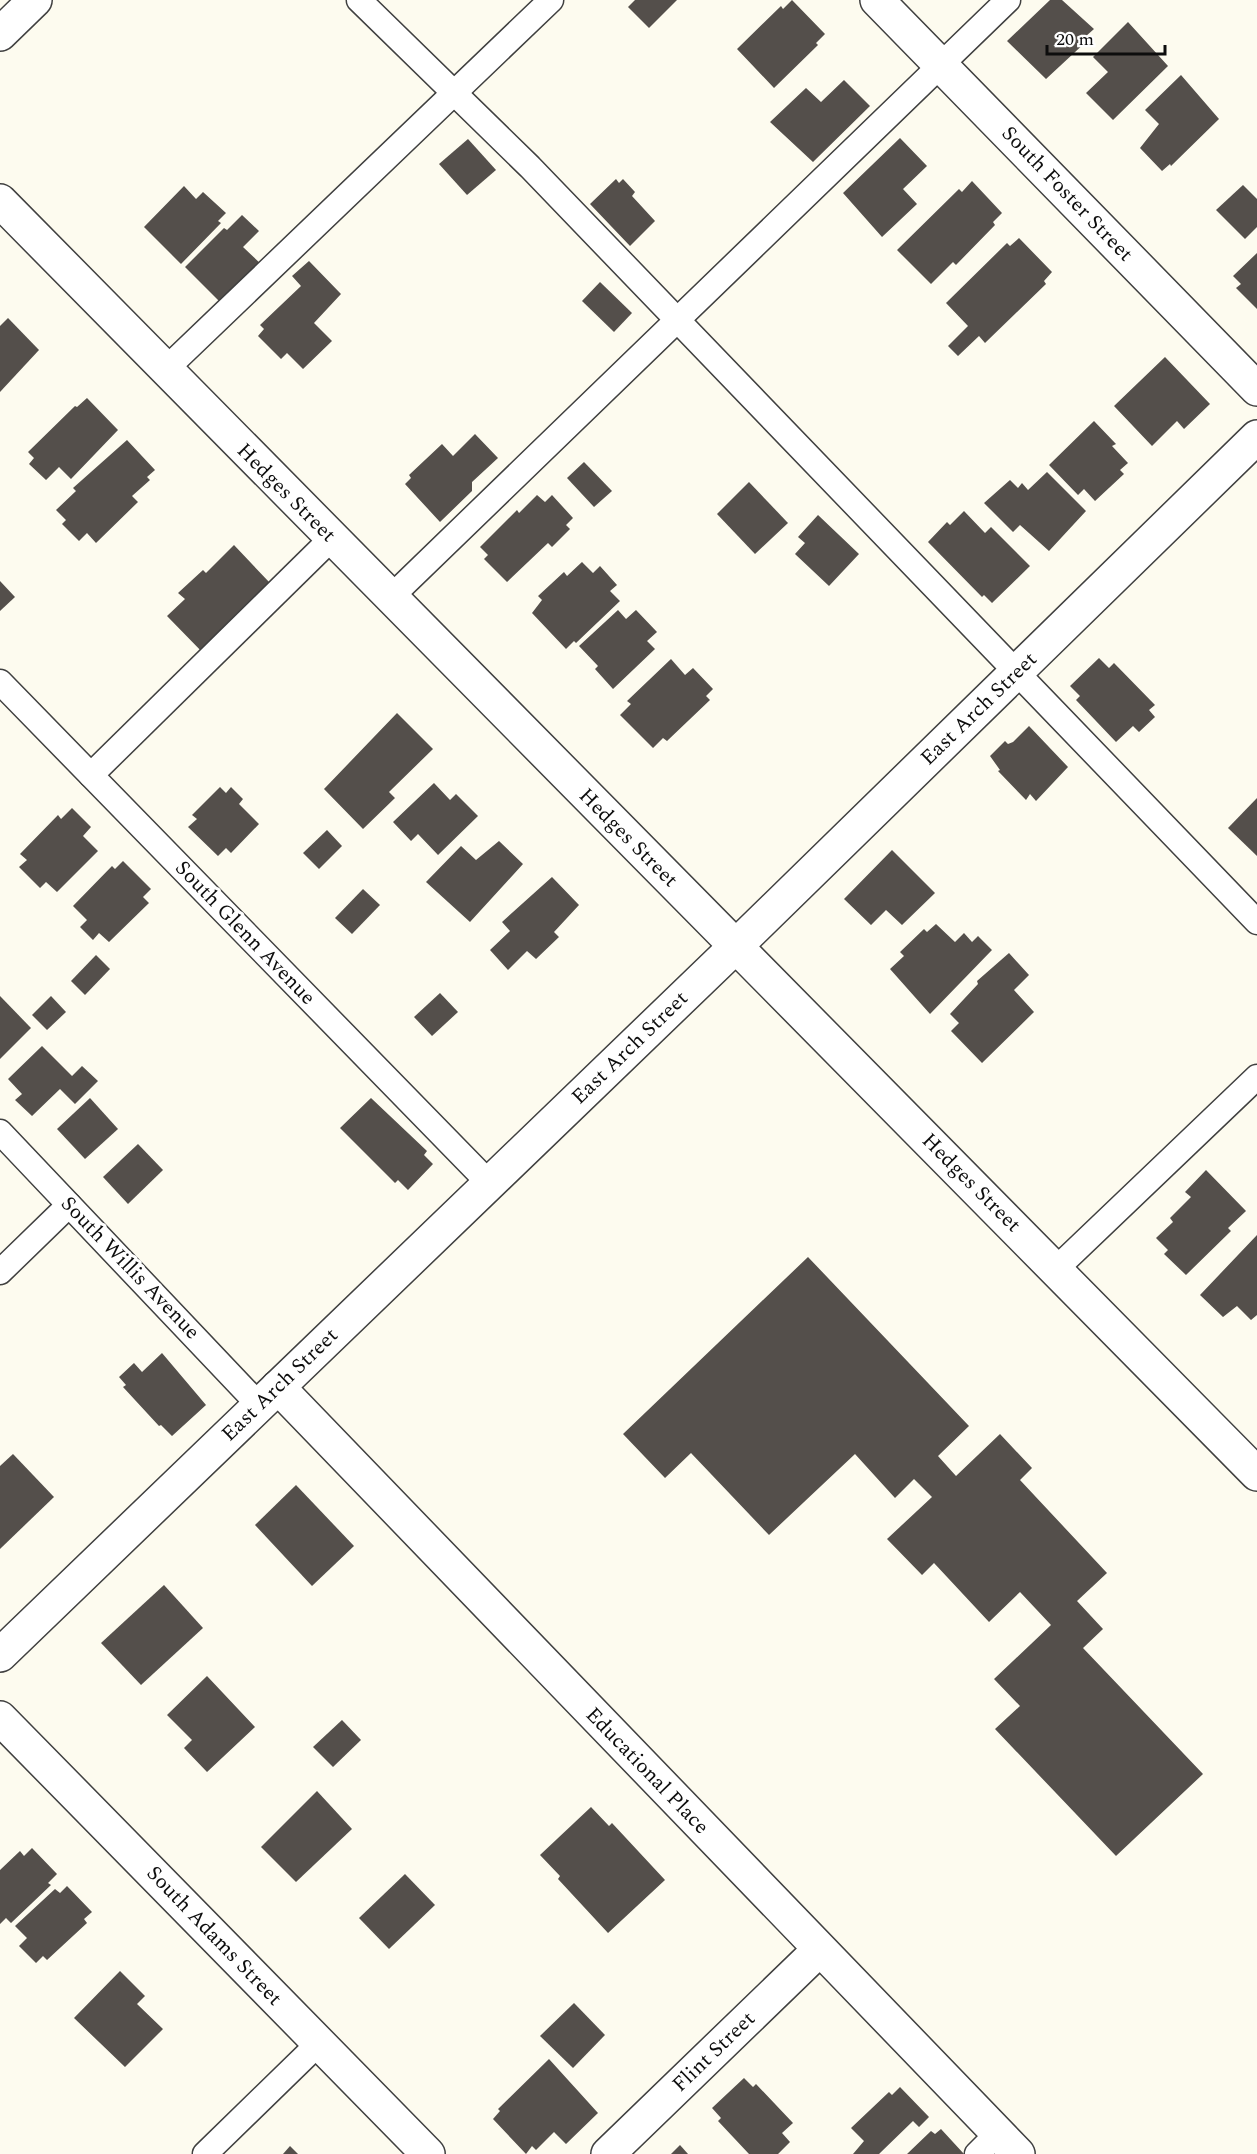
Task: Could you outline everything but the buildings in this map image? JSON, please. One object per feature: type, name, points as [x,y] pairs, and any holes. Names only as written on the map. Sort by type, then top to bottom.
[{"type":"street","points":[[0,34],[35,0]]},
{"type":"street","name":"South Foster Street","points":[[877,0],[1257,389]]},
{"type":"street","name":"Hedges Street","points":[[0,201],[1257,1474]]},
{"type":"street","name":"East Arch Street","points":[[0,1655],[736,946],[1257,437]]},
{"type":"street","name":"Educational Place","points":[[268,1396],[819,1950],[997,2147]]},
{"type":"street","name":"South Adams Street","points":[[0,1718],[428,2154]]},
{"type":"street","name":"Flint Street","points":[[608,2154],[819,1950]]},
{"type":"lane","points":[[359,0],[530,167],[1257,922]]},
{"type":"lane","points":[[165,370],[551,0]]},
{"type":"lane","points":[[390,598],[1008,0]]},
{"type":"lane","points":[[91,775],[331,538]]},
{"type":"lane","name":"South Glenn Avenue","points":[[0,682],[489,1183]]},
{"type":"lane","points":[[1056,1269],[1257,1077]]},
{"type":"lane","name":"South Willis Avenue","points":[[0,1132],[69,1205],[268,1396]]},
{"type":"lane","points":[[0,1272],[69,1205]]},
{"type":"lane","points":[[205,2154],[319,2043]]}]
